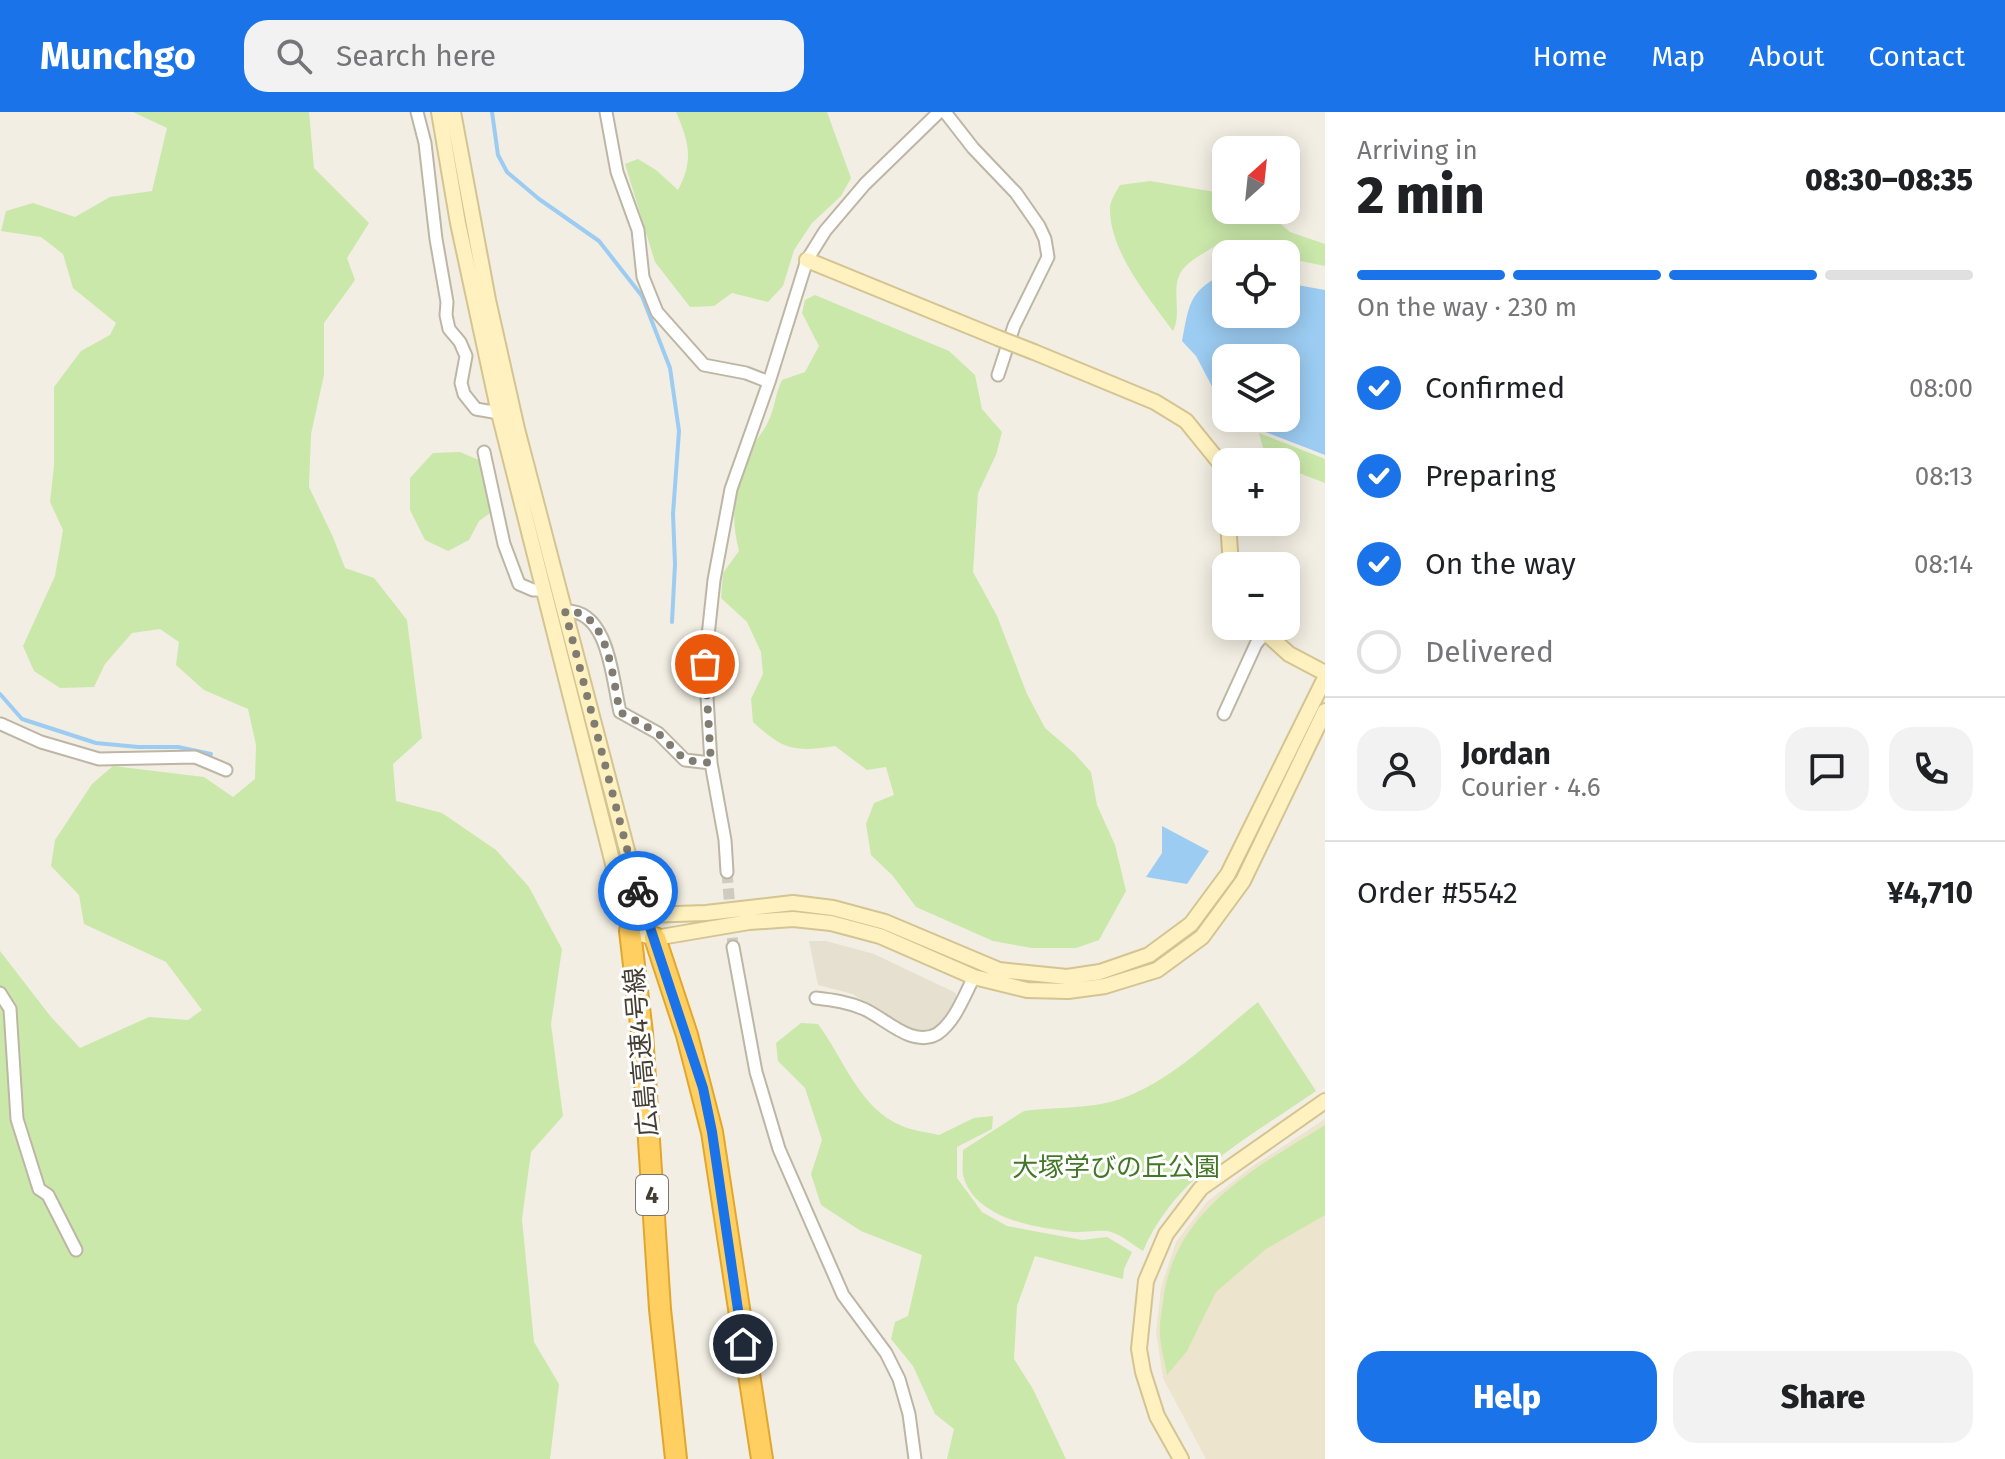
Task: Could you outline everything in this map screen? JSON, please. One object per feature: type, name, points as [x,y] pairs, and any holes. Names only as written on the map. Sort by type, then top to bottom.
[{"type":"highway","name":"広島高速4号線","points":[[630,931],[642,1033],[660,1309],[676,1459]]},
{"type":"highway","name":"広島高速4号線","points":[[655,938],[687,1035],[712,1132],[762,1459]]},
{"type":"street","points":[[417,112],[425,143],[447,302],[446,315],[449,329],[466,356],[461,383],[464,394],[476,409],[499,413]]},
{"type":"street","points":[[439,112],[458,223],[499,413],[630,931]]},
{"type":"street","points":[[453,112],[488,300],[517,429],[645,915],[655,938]]},
{"type":"street","points":[[606,112],[617,172],[638,230],[643,277],[657,312],[704,365],[746,373],[769,382]]},
{"type":"street","points":[[727,872],[725,840],[711,763],[705,664],[714,580],[731,489],[807,260],[825,231],[865,184],[942,112],[1016,193],[1045,239],[1048,257],[1014,326],[998,375]]},
{"type":"street","points":[[807,260],[1155,402],[1186,421],[1212,453]]},
{"type":"street","points":[[484,452],[504,544],[519,584],[542,590]]},
{"type":"street","points":[[565,611],[577,610],[592,619],[603,637],[620,712],[658,733],[685,760],[711,763]]},
{"type":"street","points":[[1224,714],[1257,640]]},
{"type":"street","points":[[630,931],[645,915],[706,913],[793,903],[833,908],[885,922],[999,970],[1067,977],[1100,972],[1149,955],[1191,924],[1228,874],[1325,676],[1273,640]]},
{"type":"street","points":[[630,931],[655,938],[749,922],[793,919],[831,923],[880,936],[974,977],[1027,990],[1068,991],[1105,986],[1157,970],[1202,937],[1243,881],[1325,711]]},
{"type":"street","points":[[0,724],[41,742],[99,759],[195,757],[226,770]]},
{"type":"street","points":[[733,947],[756,1072],[779,1149],[843,1295],[886,1353],[899,1379],[909,1414],[915,1459]]},
{"type":"street","points":[[816,998],[855,1005],[906,1034],[918,1037],[935,1035],[952,1020],[974,977]]},
{"type":"street","points":[[0,993],[10,1009],[17,1119],[39,1189],[48,1195],[76,1250]]},
{"type":"street","points":[[1181,1459],[1157,1416],[1143,1372],[1139,1349],[1146,1281],[1166,1234],[1201,1188],[1325,1101]]},
{"type":"shaded area","points":[[809,941],[826,941],[874,954],[956,993],[956,1002],[946,1020],[930,1035],[908,1034],[853,994],[818,985]]},
{"type":"shaded area","points":[[1325,1119],[1325,1459],[1206,1459],[1163,1378],[1156,1332],[1161,1288],[1176,1242],[1207,1202],[1250,1168]]},
{"type":"green space","points":[[133,112],[309,112],[314,168],[369,223],[347,258],[355,280],[324,323],[324,375],[311,434],[309,487],[345,568],[374,578],[407,620],[422,738],[393,764],[396,801],[442,813],[496,850],[529,887],[562,949],[551,1024],[563,1116],[531,1152],[522,1219],[534,1342],[559,1384],[550,1459],[0,1459],[0,951],[51,1017],[80,1048],[149,1017],[188,1020],[202,1010],[166,962],[84,924],[79,895],[51,866],[55,840],[92,784],[113,766],[204,777],[233,797],[255,779],[256,745],[248,709],[204,690],[176,665],[179,642],[160,629],[132,633],[105,664],[94,687],[60,688],[34,671],[23,646],[55,576],[63,530],[50,502],[54,466],[54,387],[81,351],[110,335],[116,323],[73,288],[63,254],[41,237],[1,231],[6,211],[33,203],[75,217],[110,197],[152,191],[167,128]]},
{"type":"green space","points":[[676,112],[827,112],[851,178],[841,196],[812,223],[794,250],[783,286],[768,302],[732,293],[714,306],[690,307],[655,262],[625,164],[638,159],[678,190],[686,169],[688,151]]},
{"type":"green space","points":[[1150,181],[1212,191],[1212,224],[1281,224],[1290,232],[1325,244],[1325,266],[1300,261],[1300,240],[1212,240],[1212,248],[1190,262],[1179,276],[1173,331],[1142,289],[1116,241],[1110,205],[1120,185]]},
{"type":"green space","points":[[815,295],[949,351],[975,375],[982,409],[1002,432],[996,455],[978,493],[973,572],[997,616],[1027,694],[1045,728],[1091,772],[1097,805],[1115,845],[1126,891],[1099,940],[1076,948],[1032,948],[993,941],[916,907],[893,876],[871,855],[866,824],[874,803],[894,795],[886,767],[867,770],[835,746],[809,749],[790,747],[773,739],[753,722],[751,699],[763,674],[761,652],[747,622],[721,598],[723,573],[739,551],[734,511],[746,461],[770,417],[782,380],[805,372],[819,346],[802,313],[805,300]]},
{"type":"green space","points":[[1259,433],[1297,448],[1263,448]]},
{"type":"green space","points":[[1300,449],[1325,459],[1325,483],[1300,473]]},
{"type":"green space","points":[[460,452],[481,461],[493,511],[479,521],[469,540],[448,551],[425,540],[410,510],[410,478],[433,453]]},
{"type":"green space","name":"大塚学びの丘公園","points":[[1258,1002],[1316,1091],[1217,1159],[1195,1179],[1157,1224],[1143,1251],[1111,1232],[1078,1232],[1025,1224],[993,1211],[969,1190],[963,1175],[963,1150],[1024,1111],[1110,1102],[1151,1085],[1189,1060]]},
{"type":"green space","points":[[801,1023],[818,1024],[863,1095],[887,1118],[902,1126],[939,1135],[974,1118],[993,1116],[992,1129],[957,1147],[957,1178],[982,1212],[1007,1226],[1082,1240],[1107,1237],[1132,1252],[1123,1279],[1035,1256],[1017,1306],[1014,1359],[1033,1389],[1066,1459],[947,1459],[954,1429],[935,1414],[913,1366],[891,1339],[895,1322],[908,1316],[922,1255],[861,1231],[821,1205],[811,1174],[822,1140],[805,1088],[778,1061],[776,1043]]},
{"type":"green space","points":[[1325,1125],[1325,1215],[1266,1249],[1216,1292],[1187,1351],[1167,1375],[1160,1321],[1170,1270],[1183,1242],[1200,1218],[1245,1176]]},
{"type":"water","points":[[1212,280],[1212,328],[1300,328],[1300,286],[1325,290],[1325,455],[1265,432],[1300,432],[1300,344],[1212,344],[1212,386],[1196,356],[1182,341],[1192,301]]},
{"type":"water","points":[[1162,826],[1209,851],[1187,884],[1146,877],[1162,853]]},
{"type":"waterway","points":[[492,112],[498,155],[507,172],[539,199],[599,241],[642,296],[670,368],[679,431],[673,514],[675,564],[672,622]]},
{"type":"waterway","points":[[0,694],[22,719],[96,743],[178,747],[211,754]]},
{"type":"tunnel","points":[[727,872],[733,947]]},
{"type":"way so far","points":[[638,891],[565,611],[577,610],[592,619],[603,637],[620,712],[658,733],[685,760],[711,763],[705,664]]},
{"type":"route","points":[[638,891],[703,1088],[743,1344]]}]
